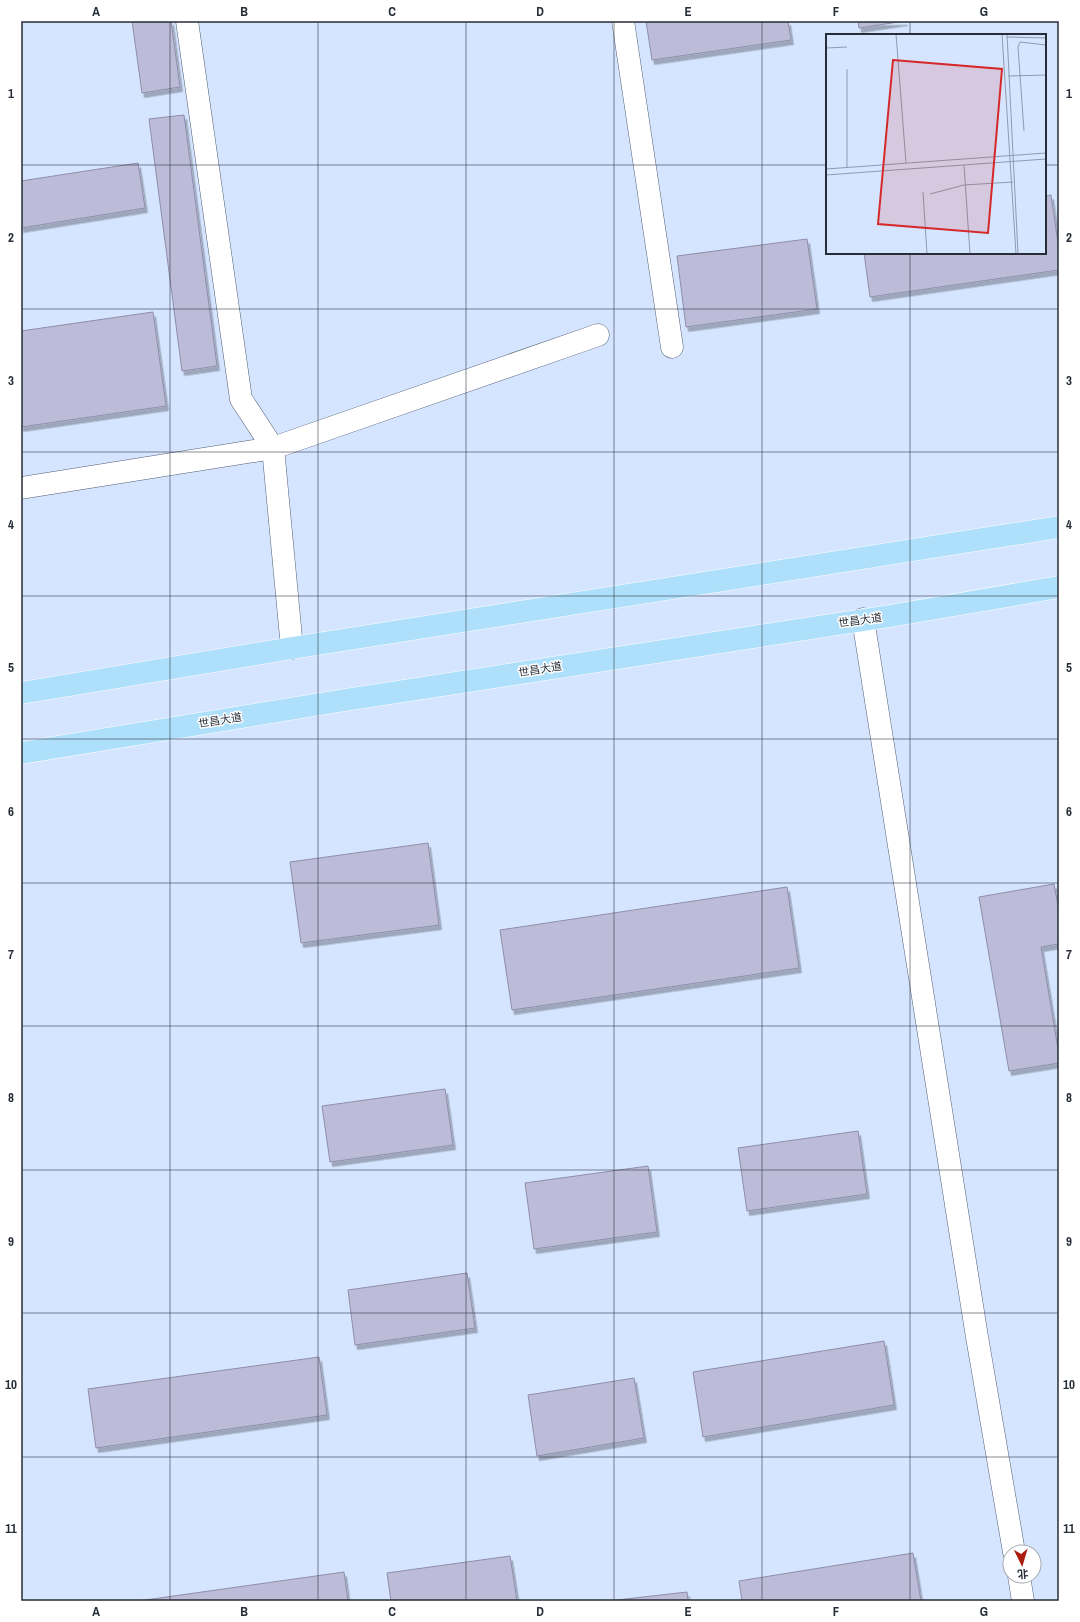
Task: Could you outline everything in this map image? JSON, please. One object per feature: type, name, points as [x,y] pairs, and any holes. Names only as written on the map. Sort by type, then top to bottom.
[{"type":"main road","points":[[21,693],[292,648],[1059,528]]},
{"type":"main road","name":"世昌大道","points":[[21,753],[1059,587]]},
{"type":"street","points":[[187,21],[241,399],[273,448],[292,648]]},
{"type":"street","points":[[623,21],[672,347]]},
{"type":"street","points":[[21,488],[273,448],[598,335]]},
{"type":"street","points":[[863,619],[977,1337],[1013,1544]]},
{"type":"street","points":[[1020,1584],[1023,1601]]},
{"type":"building","points":[[132,21],[171,21],[180,87],[142,93]]},
{"type":"building","points":[[646,21],[788,21],[791,40],[652,60]]},
{"type":"building","points":[[858,21],[905,21],[859,28]]},
{"type":"building","points":[[184,115],[217,366],[182,371],[149,119]]},
{"type":"building","points":[[138,163],[145,208],[21,228],[21,181]]},
{"type":"building","points":[[1051,195],[1059,250],[1059,270],[870,297],[864,254],[1046,254],[1046,196]]},
{"type":"building","points":[[807,239],[817,309],[686,327],[677,256]]},
{"type":"building","points":[[153,312],[166,406],[21,427],[21,331]]},
{"type":"building","points":[[428,843],[439,925],[301,943],[290,862]]},
{"type":"building","points":[[1054,884],[1059,912],[1059,944],[1041,947],[1059,1055],[1059,1063],[1009,1071],[979,897]]},
{"type":"building","points":[[787,887],[799,968],[512,1010],[500,930]]},
{"type":"building","points":[[445,1089],[453,1145],[330,1162],[322,1106]]},
{"type":"building","points":[[858,1131],[867,1194],[747,1211],[738,1148]]},
{"type":"building","points":[[648,1166],[657,1232],[534,1249],[525,1183]]},
{"type":"building","points":[[467,1273],[475,1328],[355,1345],[348,1290]]},
{"type":"building","points":[[884,1341],[894,1405],[703,1437],[693,1372]]},
{"type":"building","points":[[319,1357],[327,1415],[96,1448],[88,1389]]},
{"type":"building","points":[[634,1378],[644,1438],[537,1456],[528,1395]]},
{"type":"building","points":[[913,1553],[921,1601],[742,1601],[739,1581]]},
{"type":"building","points":[[510,1556],[517,1601],[391,1601],[387,1573]]},
{"type":"building","points":[[344,1572],[348,1601],[138,1601]]},
{"type":"building","points":[[687,1592],[688,1601],[608,1601]]}]
